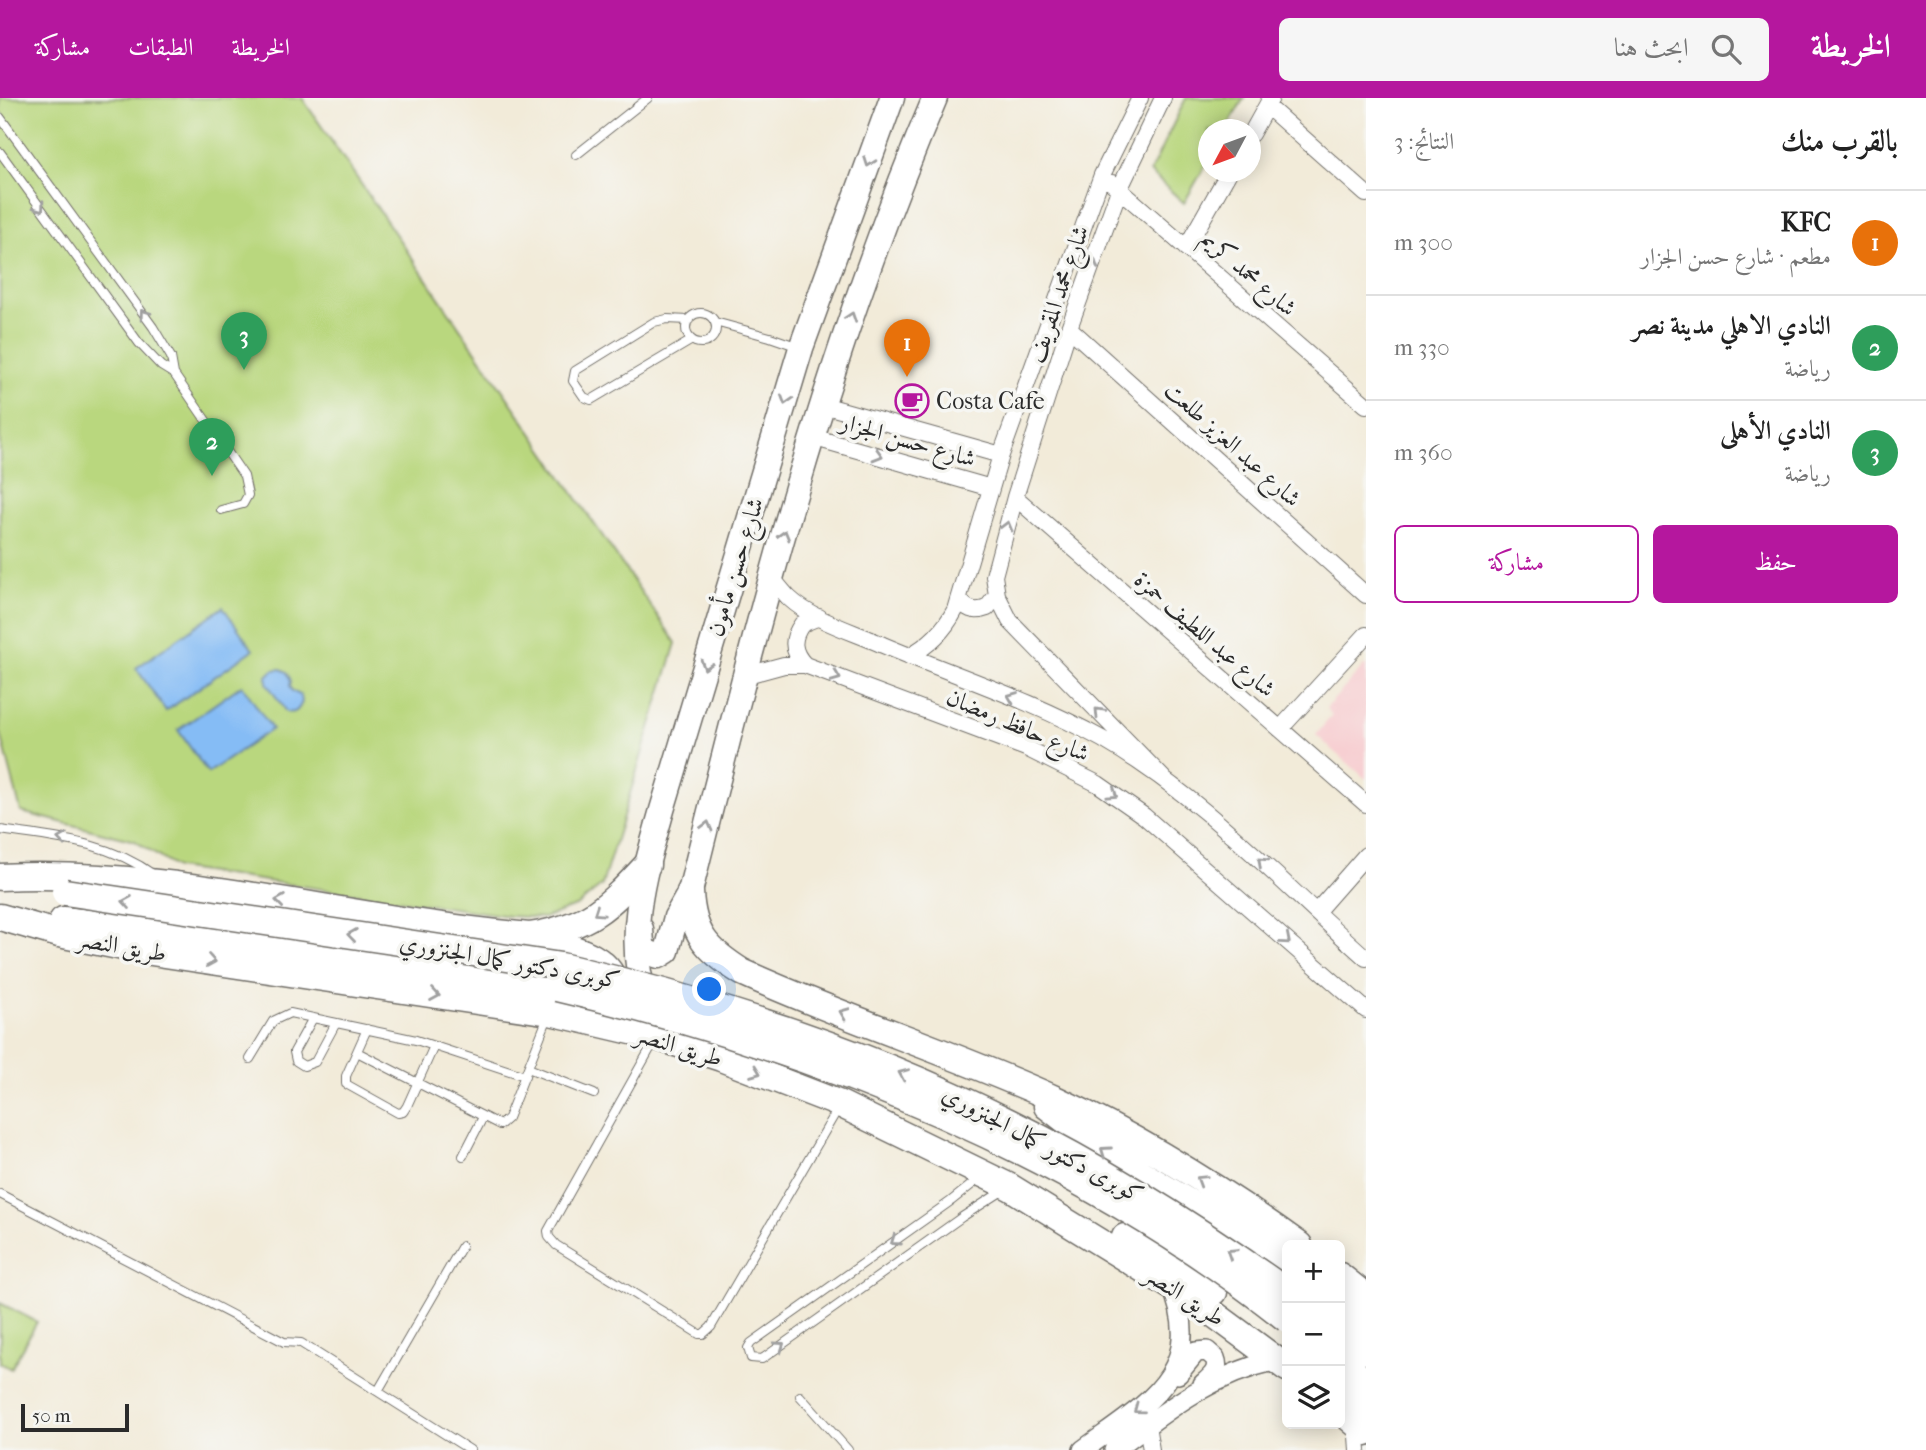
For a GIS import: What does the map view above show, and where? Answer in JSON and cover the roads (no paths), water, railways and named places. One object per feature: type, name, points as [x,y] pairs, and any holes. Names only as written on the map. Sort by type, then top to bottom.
[{"type":"highway","points":[[529,936],[557,931],[584,921],[609,905],[647,865]]},
{"type":"highway","points":[[0,877],[43,875],[168,885],[529,936],[583,953],[606,968],[616,986],[616,996],[603,1024]]},
{"type":"highway","name":"كوبرى دكتور كمال الجنزوري","points":[[0,877],[65,892],[561,966],[732,1011],[886,1066],[1012,1123],[1123,1184],[1282,1288]]},
{"type":"highway","points":[[690,892],[691,914],[700,934],[713,951],[732,965],[752,976],[1021,1084],[1089,1115],[1164,1156],[1290,1240]]},
{"type":"highway","name":"كوبرى دكتور كمال الجنزوري","points":[[0,915],[142,929],[557,988],[725,1032],[888,1092],[954,1120],[1049,1167],[1138,1217],[1226,1274],[1282,1344]]},
{"type":"highway","name":"طريق النصر","points":[[0,915],[59,934],[138,950],[550,1012],[663,1039],[721,1058],[840,1104],[986,1174],[1045,1207],[1203,1306],[1282,1346]]},
{"type":"highway","points":[[721,1058],[752,976]]},
{"type":"highway","points":[[1021,1084],[1112,1156],[1282,1263]]},
{"type":"highway","points":[[1045,1207],[1096,1224],[1135,1242],[1205,1286],[1282,1345]]},
{"type":"highway","points":[[1345,1280],[1366,1297]]},
{"type":"highway","points":[[1345,1308],[1366,1325]]},
{"type":"highway","points":[[1345,1335],[1366,1351]]},
{"type":"highway","points":[[1345,1365],[1366,1382]]},
{"type":"highway","points":[[1345,1396],[1357,1418]]},
{"type":"main road","name":"شارع حسن مأمون","points":[[663,1039],[640,980],[636,946],[647,865],[801,348],[892,98]]},
{"type":"main road","name":"شارع حسن مأمون","points":[[640,913],[643,948],[650,955],[659,956],[667,951],[676,917],[690,892],[812,436],[868,267],[935,98]]},
{"type":"street","name":"شارع محمد المقريف","points":[[909,656],[932,642],[941,632],[949,622],[959,598],[1000,455],[1102,175],[1140,98]]},
{"type":"street","name":"شارع محمد المقريف","points":[[997,596],[994,576],[1015,497],[1069,328],[1119,190],[1163,98]]},
{"type":"street","points":[[1259,119],[1269,102],[1366,194]]},
{"type":"street","name":"شارع محمد كريم","points":[[1102,175],[1366,405]]},
{"type":"street","points":[[1186,248],[1223,182]]},
{"type":"street","name":"شارع عبد العزيز طلعت","points":[[1069,328],[1366,595]]},
{"type":"street","name":"شارع حسن الجزار","points":[[822,405],[1000,455]]},
{"type":"street","name":"شارع حسن الجزار","points":[[812,436],[991,488]]},
{"type":"street","name":"شارع عبد اللطيف حمزة","points":[[1015,497],[1366,804]]},
{"type":"street","name":"شارع حافظ رمضان","points":[[772,578],[788,597],[819,617],[1030,704],[1101,739],[1163,778],[1217,821],[1316,912],[1363,948]]},
{"type":"street","points":[[959,598],[965,607],[976,611],[987,608],[997,596],[1010,621],[1163,778]]},
{"type":"street","points":[[805,665],[798,658],[794,640],[802,624],[819,617]]},
{"type":"street","points":[[1280,729],[1366,635]]},
{"type":"street","name":"شارع حافظ رمضان","points":[[747,675],[784,665],[805,665],[1026,748],[1098,784],[1144,816],[1366,1010]]},
{"type":"street","points":[[1316,912],[1366,855]]},
{"type":"street","points":[[1159,1392],[1177,1362],[1182,1345],[1180,1314],[1171,1285]]},
{"type":"street","points":[[1195,1391],[1282,1348]]},
{"type":"street","points":[[1083,1450],[1159,1392],[1196,1352],[1207,1351],[1215,1357],[1216,1371],[1195,1391],[1114,1450]]},
{"type":"street","points":[[1357,1418],[1358,1450]]},
{"type":"street","points":[[1147,1425],[1151,1450]]},
{"type":"lane","points":[[576,155],[648,98]]},
{"type":"lane","points":[[0,117],[153,327],[171,357],[174,374]]},
{"type":"lane","points":[[0,152],[139,343],[161,366],[174,374],[244,476],[248,495],[243,504],[221,510]]},
{"type":"lane","points":[[715,322],[716,333],[708,342],[697,343],[692,340],[686,327],[696,314],[704,313],[715,322],[801,348]]},
{"type":"lane","points":[[689,320],[667,319],[654,322],[575,371],[573,381],[584,397],[591,400],[692,340]]},
{"type":"lane","points":[[0,830],[98,845],[132,860],[168,885]]},
{"type":"lane","points":[[357,1052],[500,1125],[505,1122],[550,1012]]},
{"type":"lane","points":[[250,1059],[273,1021],[290,1013],[434,1046],[594,1094]]},
{"type":"lane","points":[[313,1018],[294,1052],[296,1062],[304,1066],[315,1062],[336,1023]]},
{"type":"lane","points":[[367,1029],[346,1076],[346,1084],[394,1111],[403,1112],[434,1046]]},
{"type":"lane","points":[[663,1039],[548,1231],[549,1237],[556,1245],[698,1334],[703,1334],[711,1327],[840,1104]]},
{"type":"lane","points":[[463,1156],[483,1116]]},
{"type":"lane","points":[[986,1174],[751,1343],[748,1353],[751,1358],[762,1359],[962,1217],[1010,1187]]},
{"type":"lane","points":[[0,1194],[284,1342],[301,1343],[470,1450]]},
{"type":"lane","points":[[378,1391],[463,1246]]},
{"type":"lane","points":[[875,1255],[886,1271]]},
{"type":"lane","points":[[797,1310],[808,1326]]},
{"type":"lane","points":[[800,1395],[848,1450]]},
{"type":"water","points":[[223,607],[253,650],[166,711],[136,668]]},
{"type":"water","points":[[281,669],[287,672],[292,691],[300,695],[302,702],[294,712],[286,712],[267,683],[267,676],[273,670]]},
{"type":"water","points":[[242,685],[272,729],[208,773],[178,730]]},
{"type":"place","name":"النادي الأهلى","points":[[244,370]]},
{"type":"place","name":"KFC","points":[[907,377]]},
{"type":"place","name":"Costa Cafe","points":[[912,401]]},
{"type":"place","name":"النادي الاهلي مدينة نصر","points":[[212,476]]}]
